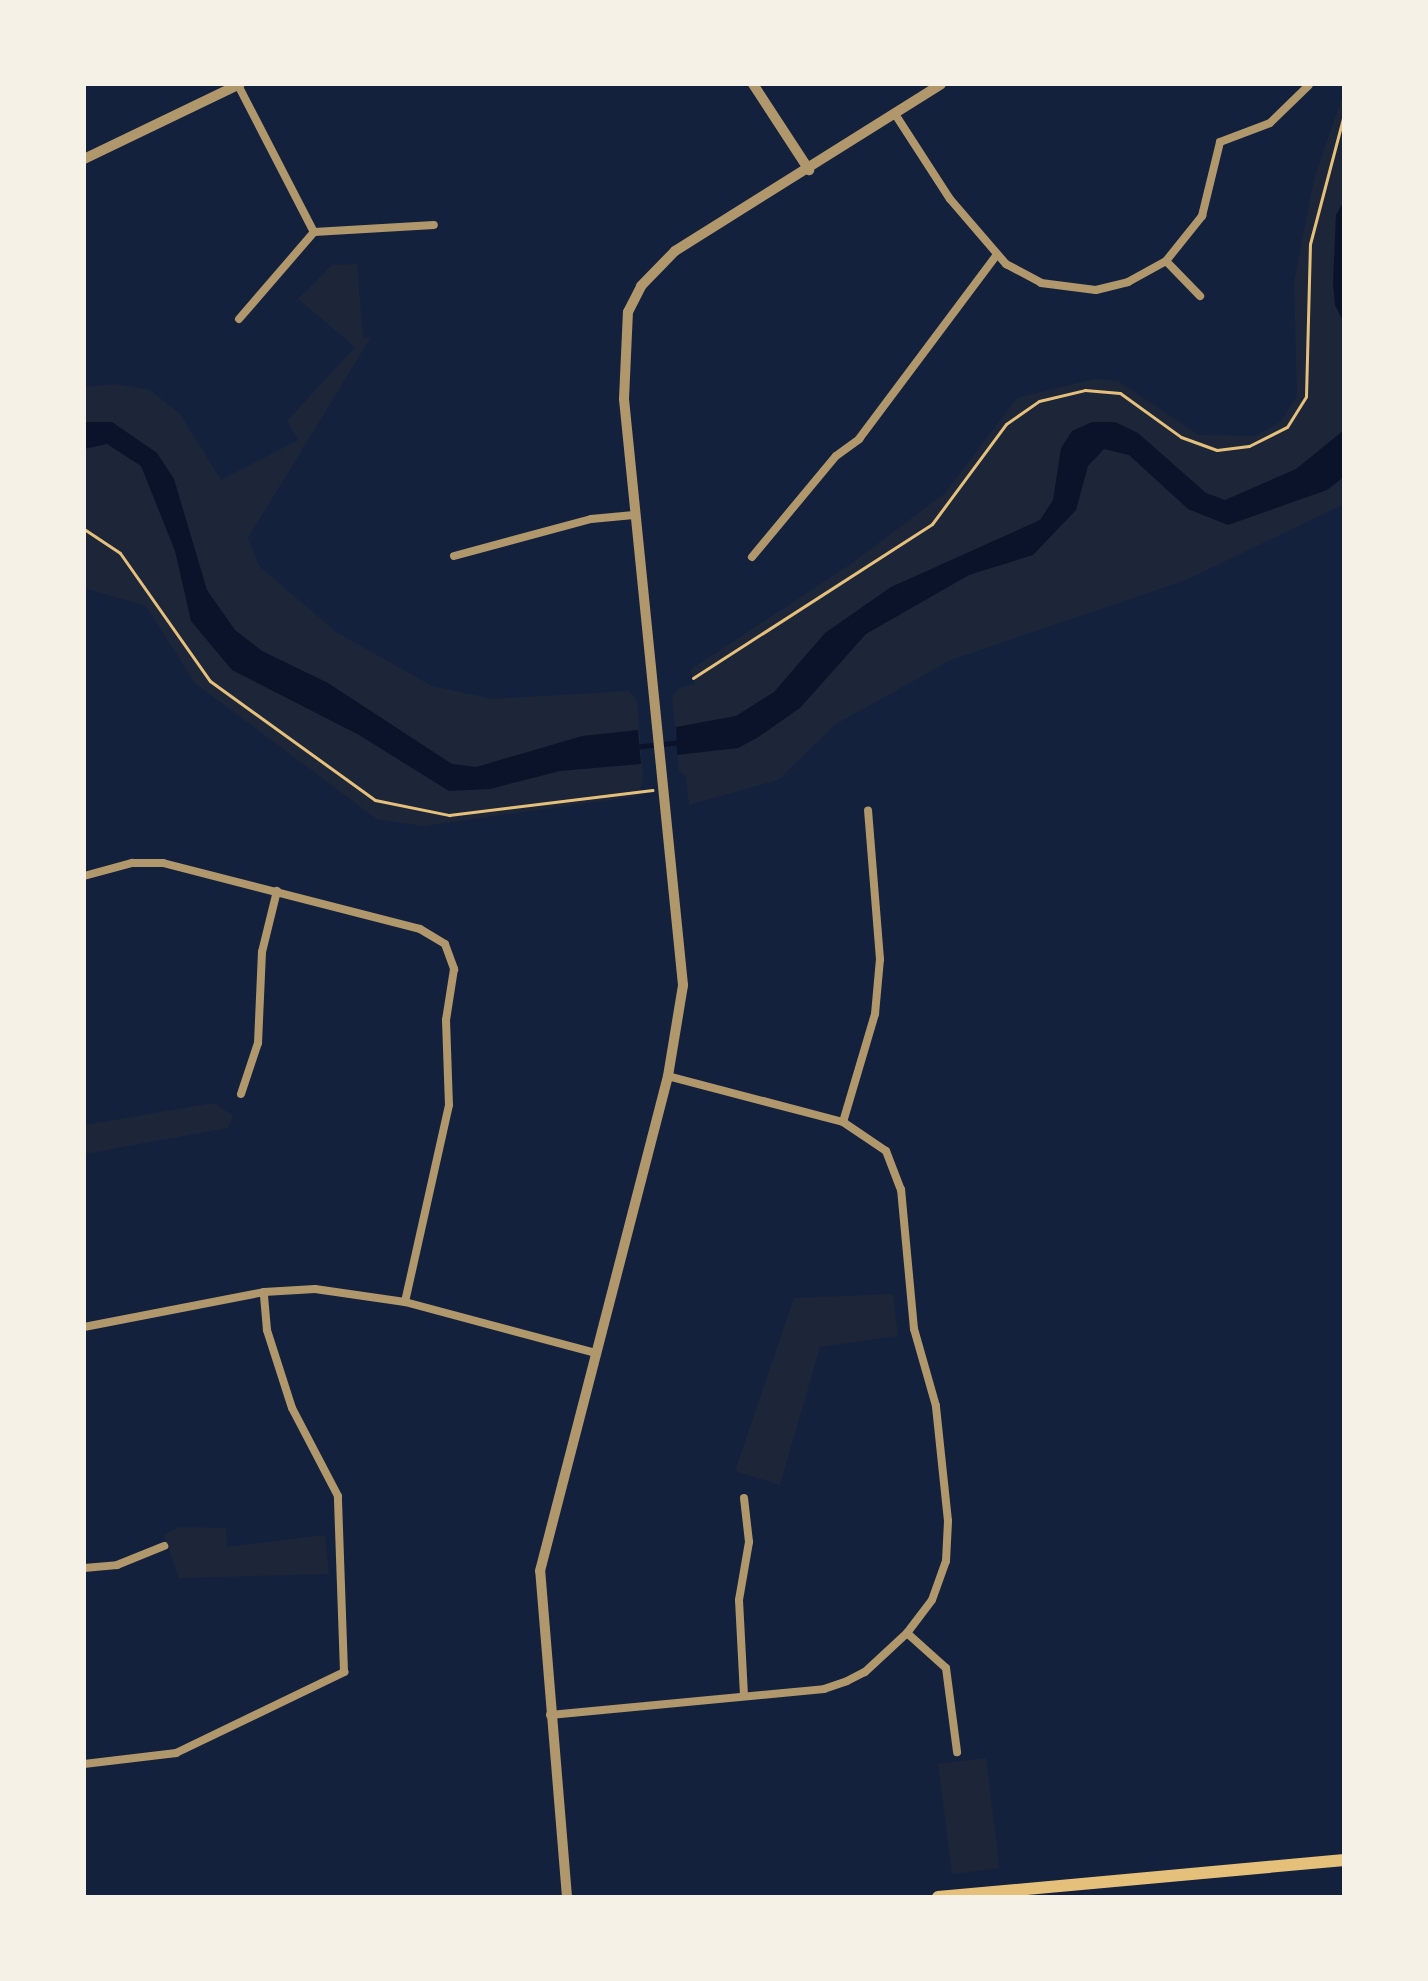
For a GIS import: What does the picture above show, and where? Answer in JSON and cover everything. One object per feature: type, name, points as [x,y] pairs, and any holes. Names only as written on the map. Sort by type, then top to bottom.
[{"type":"main road","points":[[938,1897],[1344,1860]]},
{"type":"street","points":[[84,159],[239,84],[314,232]]},
{"type":"street","points":[[753,84],[809,170]]},
{"type":"street","points":[[567,1897],[540,1571],[668,1076],[683,985],[634,515],[622,367],[628,312],[641,286],[675,251],[809,170],[941,84]]},
{"type":"street","points":[[895,114],[950,199],[996,256],[1041,283],[1096,290],[1128,282],[1166,261],[1202,216],[1220,142],[1270,123],[1309,85]]},
{"type":"street","points":[[239,319],[314,232],[434,225]]},
{"type":"street","points":[[752,557],[836,456],[859,439],[996,256]]},
{"type":"street","points":[[1166,261],[1200,296]]},
{"type":"street","points":[[454,556],[591,519],[634,515]]},
{"type":"street","points":[[843,1122],[875,1014],[880,959],[868,810]]},
{"type":"street","points":[[84,876],[132,863],[163,863],[420,929],[445,944],[454,969],[446,1020],[449,1105],[405,1302]]},
{"type":"street","points":[[241,1094],[258,1043],[262,952],[277,891]]},
{"type":"street","points":[[550,1715],[744,1696],[847,1681],[865,1672],[907,1633],[932,1600],[946,1561],[948,1521],[936,1406],[914,1329],[896,1168],[874,1140],[843,1122],[668,1076]]},
{"type":"street","points":[[84,1327],[264,1292],[315,1289],[405,1302],[595,1353]]},
{"type":"street","points":[[84,1764],[176,1753],[344,1672],[338,1496],[292,1408],[267,1330],[264,1292]]},
{"type":"street","points":[[744,1498],[749,1542],[739,1600],[744,1696]]},
{"type":"street","points":[[84,1568],[117,1565],[164,1546]]},
{"type":"street","points":[[907,1633],[946,1668],[957,1752]]},
{"type":"path","points":[[693,678],[932,524],[1006,424],[1039,401],[1085,390],[1120,393],[1181,437],[1217,450],[1249,446],[1287,427],[1306,396],[1310,244],[1344,114]]},
{"type":"path","points":[[84,529],[120,553],[210,681],[375,800],[449,815],[639,791]]},
{"type":"shaded area","points":[[1344,92],[1344,504],[1186,580],[951,660],[836,724],[778,780],[689,805],[686,777],[679,771],[672,697],[679,688],[695,684],[690,670],[848,566],[945,493],[1017,398],[1094,379],[1118,381],[1199,435],[1255,436],[1280,422],[1297,397],[1294,282],[1314,179]]},
{"type":"shaded area","points":[[1344,201],[1344,323],[1335,305],[1333,283],[1336,215]]},
{"type":"shaded area","points":[[357,264],[363,338],[371,337],[248,538],[259,566],[336,632],[432,686],[493,699],[629,691],[637,701],[643,776],[639,796],[423,826],[377,819],[195,683],[146,606],[84,588],[84,387],[117,384],[150,390],[180,414],[221,480],[298,440],[287,421],[355,347],[298,299],[332,265]]},
{"type":"shaded area","points":[[84,422],[112,422],[157,453],[174,479],[207,590],[235,630],[262,651],[328,683],[452,764],[476,767],[582,736],[638,730],[641,764],[560,771],[490,789],[449,791],[359,735],[232,670],[191,621],[175,551],[141,466],[107,444],[84,449]]},
{"type":"shaded area","points":[[1092,422],[1115,422],[1138,433],[1206,493],[1225,500],[1296,469],[1344,430],[1344,477],[1327,490],[1228,525],[1188,509],[1129,455],[1104,449],[1088,466],[1076,510],[1033,555],[969,575],[866,634],[800,708],[757,738],[738,748],[677,755],[676,727],[736,716],[774,692],[825,633],[891,587],[1040,520],[1053,500],[1061,448],[1072,431]]},
{"type":"shaded area","points":[[214,1103],[233,1116],[228,1128],[84,1154],[84,1125]]},
{"type":"shaded area","points":[[893,1294],[898,1336],[820,1347],[780,1485],[735,1471],[794,1298]]},
{"type":"shaded area","points":[[180,1527],[226,1528],[227,1547],[325,1535],[329,1574],[179,1578],[164,1535]]},
{"type":"shaded area","points":[[986,1758],[1000,1868],[952,1874],[938,1764]]},
{"type":"waterway","points":[[633,747],[682,742]]}]
